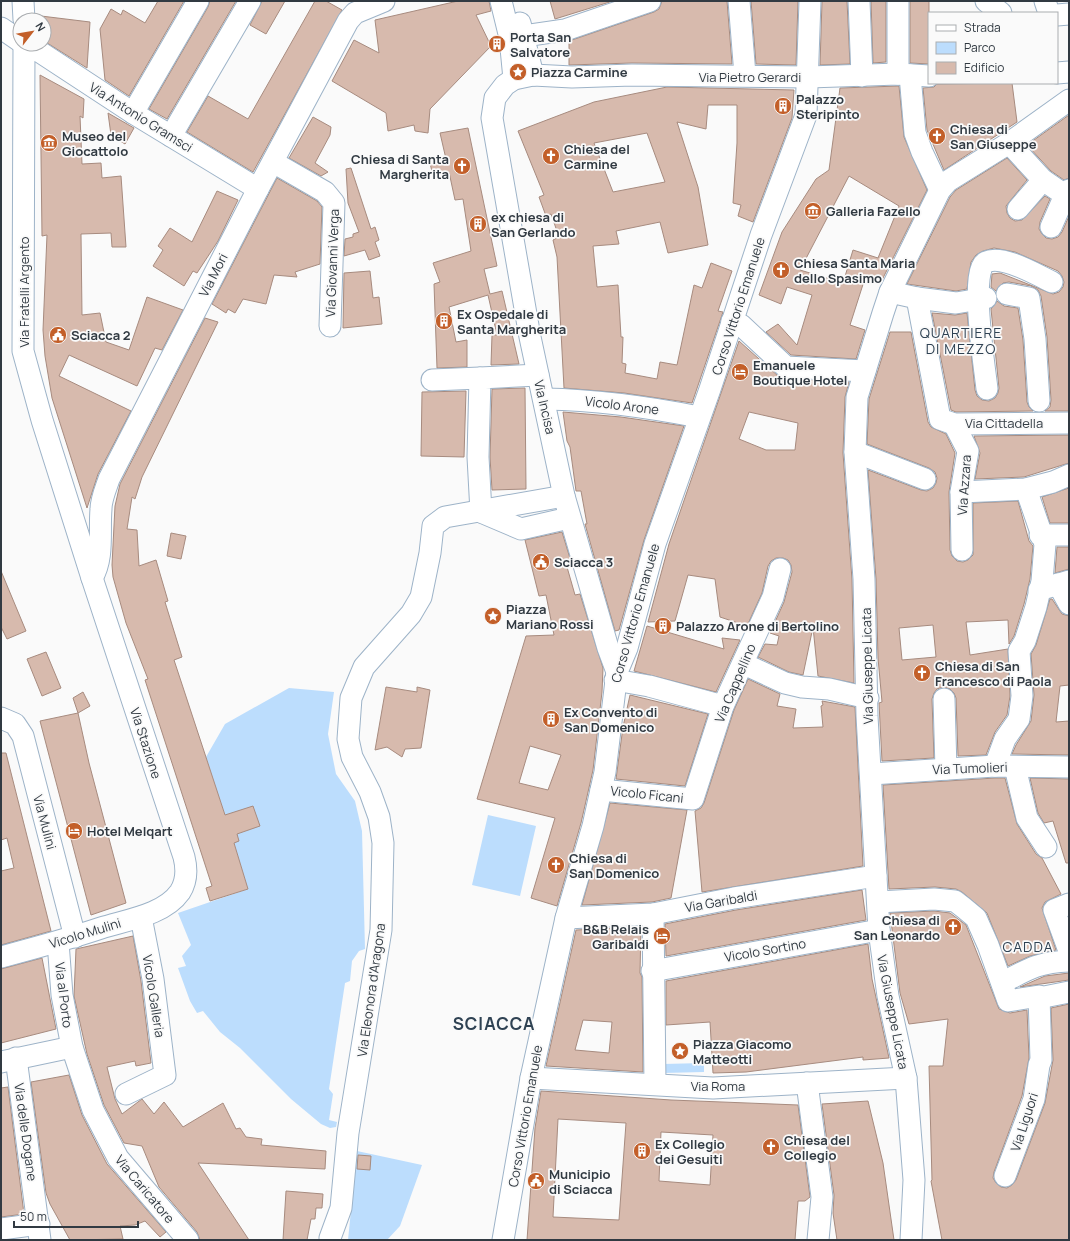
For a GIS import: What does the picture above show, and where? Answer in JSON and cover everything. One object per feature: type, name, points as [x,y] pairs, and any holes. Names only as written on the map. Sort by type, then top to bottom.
[{"type":"street","points":[[23,1],[24,12]]},
{"type":"street","points":[[133,113],[198,1]]},
{"type":"street","points":[[171,136],[250,1]]},
{"type":"street","name":"Via Mori","points":[[100,572],[101,507],[109,479],[258,189],[348,21],[355,13],[384,1]]},
{"type":"street","points":[[501,1],[517,36]]},
{"type":"street","points":[[514,1],[523,77]]},
{"type":"street","points":[[517,36],[565,30],[650,1]]},
{"type":"street","points":[[739,1],[745,75]]},
{"type":"street","name":"Corso Vittorio Emanuele","points":[[503,1240],[531,1078],[566,918],[593,826],[605,772],[616,676],[627,648],[655,544],[710,389],[761,235],[806,115],[809,77],[810,1]]},
{"type":"street","points":[[859,1],[862,76]]},
{"type":"street","points":[[898,1],[912,75],[915,133],[922,152],[940,190]]},
{"type":"street","points":[[986,1],[999,12]]},
{"type":"street","points":[[1045,1],[1049,12]]},
{"type":"street","points":[[1058,15],[1069,14]]},
{"type":"street","points":[[1,28],[12,36]]},
{"type":"street","name":"Via Fratelli Argento","points":[[24,52],[23,351],[42,420],[100,572]]},
{"type":"street","name":"Via Antonio Gramsci","points":[[40,52],[133,113],[258,189]]},
{"type":"street","points":[[1058,73],[1069,72]]},
{"type":"street","name":"Via Pietro Gerardi","points":[[523,77],[632,75],[745,75],[809,77],[912,75]]},
{"type":"street","name":"Via Incisa","points":[[523,77],[504,85],[495,98],[492,118],[530,337],[545,399],[564,496],[569,518],[616,676]]},
{"type":"street","name":"Via Giuseppe Licata","points":[[912,1240],[914,1180],[906,1078],[888,996],[878,930],[878,902],[867,716],[868,698],[864,579],[855,452],[857,398],[890,292],[940,190],[948,181],[1016,138],[1069,100]]},
{"type":"street","points":[[1016,138],[1043,180],[1067,192],[1051,227]]},
{"type":"street","name":"Via Giovanni Verga","points":[[273,162],[325,192],[334,203],[330,326]]},
{"type":"street","points":[[1018,209],[1043,180]]},
{"type":"street","points":[[987,389],[982,299],[978,280],[983,264],[987,261],[1009,262],[1052,282]]},
{"type":"street","points":[[890,292],[917,298],[956,303],[982,299]]},
{"type":"street","points":[[1007,294],[1029,298],[1035,338],[1039,401]]},
{"type":"street","name":"Via Azzara","points":[[917,298],[923,332],[947,421],[968,451],[961,492],[962,550]]},
{"type":"street","points":[[732,321],[740,325],[786,367],[865,371]]},
{"type":"street","points":[[432,380],[538,375]]},
{"type":"street","points":[[480,378],[478,457],[482,512]]},
{"type":"street","name":"Vicolo Arone","points":[[545,399],[584,400],[655,408],[699,417]]},
{"type":"street","name":"Via Cittadella","points":[[947,421],[1069,423]]},
{"type":"street","points":[[855,452],[925,479]]},
{"type":"street","points":[[961,492],[1026,490],[1069,475]]},
{"type":"street","points":[[1026,490],[1040,535],[1045,544],[1042,581],[1038,590],[1036,607],[1025,641],[1020,651],[1022,696],[1019,719],[1005,739],[1005,766],[1027,818],[1046,847]]},
{"type":"street","points":[[482,512],[564,496]]},
{"type":"street","points":[[482,512],[521,529],[569,518]]},
{"type":"street","name":"Via Eleonora d'Aragona","points":[[330,1239],[341,1208],[348,1133],[381,930],[383,843],[379,818],[370,792],[352,757],[348,739],[351,698],[364,667],[411,614],[422,597],[433,526],[445,516],[482,512]]},
{"type":"street","points":[[1040,535],[1069,535]]},
{"type":"street","name":"Via Cappellino","points":[[693,799],[723,706],[744,664],[773,596],[780,569]]},
{"type":"street","name":"Via Stazione","points":[[100,572],[185,861],[186,875],[184,884],[180,892],[168,904]]},
{"type":"street","points":[[1038,590],[1064,583],[1069,604]]},
{"type":"street","points":[[744,664],[786,683],[802,687],[829,689],[868,698]]},
{"type":"street","points":[[616,676],[723,706]]},
{"type":"street","points":[[944,699],[946,769]]},
{"type":"street","name":"Via Mulini","points":[[1,718],[15,724],[23,736],[67,940]]},
{"type":"street","name":"Via Tumolieri","points":[[871,774],[1005,766],[1069,767]]},
{"type":"street","name":"Vicolo Ficani","points":[[601,790],[693,799]]},
{"type":"street","name":"Via Garibaldi","points":[[566,918],[653,914],[734,898],[876,876]]},
{"type":"street","points":[[878,902],[934,899],[955,902],[976,918],[1005,992]]},
{"type":"street","name":"Vicolo Mulini","points":[[1,957],[67,940],[101,928],[141,917],[168,904]]},
{"type":"street","points":[[1062,907],[1069,951]]},
{"type":"street","points":[[653,914],[652,971],[655,1084]]},
{"type":"street","name":"Vicolo Galleria","points":[[126,1094],[165,1075],[153,979],[141,917]]},
{"type":"street","name":"Vicolo Sortino","points":[[652,971],[878,930]]},
{"type":"street","name":"Via al Porto","points":[[67,940],[62,996],[72,1047]]},
{"type":"street","points":[[1005,992],[1033,966],[1049,962],[1069,961]]},
{"type":"street","points":[[1005,992],[1039,997],[1069,992]]},
{"type":"street","name":"Via Liguori","points":[[1005,1176],[1034,1100],[1041,1060],[1039,997]]},
{"type":"street","points":[[8,1060],[72,1047]]},
{"type":"street","name":"Via Caricatore","points":[[72,1047],[94,1110],[118,1158],[188,1240]]},
{"type":"street","name":"Via delle Dogane","points":[[8,1060],[39,1224]]},
{"type":"street","name":"Via Roma","points":[[531,1078],[714,1088],[906,1078]]},
{"type":"street","points":[[807,1083],[822,1197],[818,1240]]},
{"type":"street","points":[[331,1179],[333,1148],[336,1139],[348,1133]]},
{"type":"street","points":[[1,1229],[39,1224]]},
{"type":"green space","points":[[289,688],[334,692],[328,734],[336,774],[355,801],[362,831],[365,949],[359,951],[352,961],[350,981],[345,983],[329,1089],[333,1094],[329,1120],[337,1122],[336,1127],[330,1128],[321,1124],[291,1099],[240,1048],[220,1032],[203,1011],[197,1013],[190,1001],[178,968],[186,966],[182,956],[191,945],[178,913],[248,889],[234,843],[237,834],[259,826],[225,815],[206,757],[225,724]]},
{"type":"green space","points":[[488,815],[536,826],[520,896],[472,885]]},
{"type":"green space","points":[[704,1063],[704,1072],[663,1073],[663,1064]]},
{"type":"green space","points":[[357,1151],[422,1165],[400,1226],[387,1240],[348,1240]]},
{"type":"building","points":[[158,1],[184,1],[129,96],[105,80],[100,29],[111,9],[121,15],[123,10],[145,23]]},
{"type":"building","points":[[210,1],[236,1],[167,119],[149,109],[208,7]]},
{"type":"building","points":[[262,1],[285,1],[266,34],[250,25]]},
{"type":"building","points":[[315,1],[326,1],[342,10],[253,172],[187,132],[208,96],[248,119]]},
{"type":"building","points":[[458,1],[489,1],[491,11],[476,15],[491,46],[430,109],[428,133],[415,131],[414,125],[388,131],[386,113],[332,81],[354,40],[379,53],[375,20]]},
{"type":"building","points":[[550,1],[613,1],[555,19]]},
{"type":"building","points":[[662,1],[727,1],[732,64],[632,63],[569,65],[569,41],[654,12],[659,9]]},
{"type":"building","points":[[751,1],[798,1],[796,65],[756,64]]},
{"type":"building","points":[[822,1],[847,1],[850,64],[820,65]]},
{"type":"building","points":[[871,1],[886,1],[886,62],[873,63]]},
{"type":"building","points":[[910,1],[929,1],[928,64],[910,63]]},
{"type":"building","points":[[52,17],[90,22],[87,68],[52,46]]},
{"type":"building","points":[[40,75],[84,99],[83,118],[80,116],[82,164],[101,163],[102,178],[121,176],[126,247],[112,247],[111,233],[81,234],[82,315],[100,313],[106,342],[129,350],[147,297],[183,310],[162,350],[155,348],[137,386],[69,355],[59,376],[131,411],[98,474],[87,508],[52,398],[45,356],[43,330],[47,235],[42,236]]},
{"type":"building","points":[[937,84],[1012,84],[1017,122],[944,170],[927,130],[923,88],[934,87]]},
{"type":"building","points":[[899,86],[904,137],[927,190],[882,280],[866,275],[850,325],[865,330],[856,359],[791,355],[766,332],[778,324],[797,345],[812,295],[787,287],[781,304],[759,295],[782,232],[816,179],[829,170],[840,88]],"holes":[[[849,176],[899,206],[878,258],[853,250],[843,283],[800,270]]]},
{"type":"building","points":[[667,87],[794,90],[792,118],[753,222],[738,216],[741,205],[733,203],[737,143],[737,105],[708,105],[706,129],[677,122],[698,187],[708,245],[668,253],[660,222],[616,231],[619,244],[593,246],[597,287],[618,285],[621,337],[623,337],[622,363],[626,364],[625,373],[657,379],[660,362],[677,365],[694,285],[702,288],[711,263],[732,271],[718,311],[723,312],[692,403],[624,393],[564,388],[557,257],[553,240],[559,237],[551,214],[546,216],[539,197],[544,195],[518,131],[594,102]],"holes":[[[647,133],[665,182],[613,192],[594,143]]]},
{"type":"building","points":[[108,113],[134,128],[125,144],[111,135]]},
{"type":"building","points":[[1069,115],[1069,178],[1064,180],[1051,171],[1027,145]]},
{"type":"building","points":[[313,117],[331,127],[330,135],[315,163],[328,172],[321,176],[289,158]]},
{"type":"building","points":[[468,128],[497,266],[484,269],[490,294],[502,291],[519,364],[491,365],[492,335],[497,335],[488,295],[449,307],[456,342],[467,340],[467,367],[437,368],[434,284],[440,282],[433,263],[471,251],[463,199],[455,200],[449,172],[433,176],[430,163],[446,159],[440,133]]},
{"type":"building","points":[[1007,158],[1027,180],[1006,206],[1007,213],[1010,218],[1015,221],[1022,220],[1045,196],[1050,199],[1040,222],[1039,229],[1046,238],[1052,239],[1058,237],[1062,232],[1069,216],[1069,411],[1045,411],[1050,407],[1051,400],[1047,337],[1041,296],[1038,290],[1031,286],[1009,282],[1003,283],[996,291],[991,287],[992,274],[1000,273],[1053,294],[1059,292],[1063,287],[1064,282],[1058,271],[1015,252],[994,248],[976,255],[971,262],[967,289],[956,291],[907,284],[950,197],[956,190]]},
{"type":"building","points":[[351,168],[371,229],[375,227],[379,240],[375,242],[380,256],[369,260],[365,250],[344,256],[345,239],[353,237],[353,234],[359,232],[348,203],[346,169]]},
{"type":"building","points":[[277,178],[317,201],[322,207],[320,264],[295,272],[297,277],[274,275],[266,304],[243,299],[235,313],[228,309],[226,313],[212,304]]},
{"type":"building","points":[[217,191],[238,200],[218,241],[197,273],[193,271],[184,286],[153,266],[163,250],[158,246],[170,228],[192,242]]},
{"type":"building","points":[[370,271],[373,298],[379,297],[382,324],[343,328],[344,273]]},
{"type":"building","points":[[997,301],[1004,306],[1018,308],[1023,340],[1027,402],[1033,411],[956,412],[951,410],[932,313],[955,315],[967,313],[975,390],[977,396],[982,400],[989,401],[995,398],[999,388],[991,309]]},
{"type":"building","points":[[205,318],[218,322],[142,477],[135,499],[132,497],[127,529],[137,530],[139,566],[156,560],[168,601],[165,602],[182,657],[174,660],[225,815],[253,806],[260,826],[237,834],[239,841],[234,843],[248,889],[210,901],[206,888],[212,886],[145,680],[148,679],[126,623],[113,577],[112,565],[115,506],[120,484]]},
{"type":"building","points":[[890,332],[911,332],[928,422],[931,427],[946,434],[955,453],[949,492],[950,550],[952,556],[957,561],[963,562],[968,560],[973,555],[973,503],[1018,501],[1029,541],[1033,546],[1030,579],[1024,604],[1014,636],[1009,644],[1008,620],[966,622],[970,655],[1008,649],[1010,696],[1007,715],[995,732],[986,755],[958,756],[956,698],[950,689],[943,687],[937,689],[932,699],[934,758],[882,761],[879,703],[882,702],[878,658],[876,579],[868,470],[927,491],[933,488],[937,478],[935,472],[929,468],[867,444],[869,399]],"holes":[[[933,625],[936,657],[902,660],[899,628]]]},
{"type":"building","points":[[739,341],[778,376],[785,379],[849,382],[845,397],[843,453],[852,580],[854,683],[818,676],[813,627],[803,675],[789,672],[758,657],[765,644],[777,645],[779,636],[770,633],[784,602],[792,572],[791,565],[788,560],[783,558],[776,558],[771,561],[768,566],[762,593],[747,626],[720,617],[715,579],[688,575],[675,621],[648,622],[669,544]],"holes":[[[749,412],[798,423],[795,450],[766,450],[739,439]]]},
{"type":"building","points":[[525,388],[526,489],[492,490],[490,457],[492,389]]},
{"type":"building","points":[[466,391],[464,457],[421,456],[422,392]]},
{"type":"building","points":[[563,412],[621,417],[684,426],[644,540],[619,630],[615,631],[585,524],[587,524],[581,491],[576,491],[570,447],[567,441]]},
{"type":"building","points":[[1069,435],[1069,463],[1024,477],[975,479],[980,453],[974,436]]},
{"type":"building","points":[[1069,488],[1069,523],[1050,523],[1042,497]]},
{"type":"building","points":[[562,532],[572,565],[567,567],[575,595],[580,594],[603,668],[602,692],[593,770],[581,823],[557,906],[531,898],[555,818],[477,799],[526,636],[554,635],[546,595],[539,596],[525,540]],"holes":[[[530,746],[561,755],[548,790],[519,783]]]},
{"type":"building","points":[[171,533],[186,536],[181,559],[167,556]]},
{"type":"building","points":[[1057,547],[1069,547],[1069,569],[1055,573]]},
{"type":"building","points":[[1,571],[26,631],[7,639],[1,627]]},
{"type":"building","points":[[1050,599],[1052,599],[1062,614],[1069,616],[1069,685],[1060,686],[1056,722],[1069,721],[1069,755],[1012,754],[1031,721],[1034,695],[1031,654],[1036,645]]},
{"type":"building","points":[[647,626],[724,649],[722,638],[740,640],[716,692],[634,671]]},
{"type":"building","points":[[46,652],[61,688],[42,696],[27,659]]},
{"type":"building","points":[[748,679],[780,694],[777,706],[796,709],[793,728],[823,727],[822,701],[855,707],[863,866],[702,892],[695,811],[701,808],[704,803],[734,710]]},
{"type":"building","points":[[386,687],[417,692],[417,687],[430,690],[421,748],[405,749],[402,757],[387,747],[375,750]]},
{"type":"building","points":[[83,692],[90,706],[78,713],[73,698]]},
{"type":"building","points":[[630,695],[708,714],[685,786],[616,779],[623,727]]},
{"type":"building","points":[[78,713],[89,763],[126,903],[91,915],[40,721]]},
{"type":"building","points":[[1,753],[6,753],[51,931],[1,945],[1,871],[14,868],[7,838],[1,840]]},
{"type":"building","points":[[1005,778],[1017,824],[1036,854],[1042,858],[1061,894],[1045,902],[1042,908],[1056,950],[1030,956],[1008,966],[987,913],[962,892],[956,889],[935,887],[889,889],[883,785]]},
{"type":"building","points":[[1030,778],[1069,779],[1069,863],[1066,863],[1053,821],[1044,823],[1038,813]]},
{"type":"building","points":[[610,803],[687,810],[671,898],[652,902],[582,905]]},
{"type":"building","points":[[862,890],[866,920],[666,956],[665,924],[736,910]]},
{"type":"building","points":[[934,911],[950,913],[966,925],[999,1009],[1010,1013],[1027,1010],[1029,1058],[1022,1096],[993,1178],[1001,1187],[1007,1188],[1016,1180],[1045,1103],[1053,1060],[1051,1008],[1069,1004],[1069,1240],[942,1240],[931,1181],[929,1066],[943,1066],[948,1019],[909,1024],[900,993],[890,913]]},
{"type":"building","points":[[641,927],[640,973],[642,977],[643,1072],[546,1066],[576,930]],"holes":[[[583,1020],[612,1022],[609,1053],[575,1050]]]},
{"type":"building","points":[[133,936],[141,981],[151,1063],[136,1066],[135,1061],[107,1067],[115,1099],[122,1114],[142,1099],[154,1114],[164,1102],[183,1127],[223,1103],[236,1129],[240,1128],[246,1137],[262,1139],[261,1145],[326,1151],[325,1169],[198,1163],[249,1240],[200,1240],[197,1232],[159,1187],[142,1146],[124,1143],[104,1105],[87,1054],[74,996],[76,949]]},
{"type":"building","points":[[868,944],[872,979],[889,1058],[863,1060],[863,1057],[746,1072],[713,1073],[710,1022],[666,1025],[666,981]]},
{"type":"building","points":[[42,958],[56,1029],[1,1043],[1,969]]},
{"type":"building","points":[[1069,973],[1069,980],[1020,987],[1045,976]]},
{"type":"building","points":[[69,1075],[82,1115],[107,1164],[166,1232],[160,1237],[145,1221],[135,1225],[120,1226],[123,1239],[70,1240],[50,1204],[46,1193],[31,1082]]},
{"type":"building","points":[[8,1087],[24,1214],[1,1217],[1,1088]]},
{"type":"building","name":"Ex Collegio dei Gesuiti","points":[[541,1091],[671,1100],[798,1105],[810,1197],[805,1201],[798,1201],[795,1240],[527,1240],[535,1128]],"holes":[[[558,1119],[626,1123],[619,1220],[553,1217]],[[661,1132],[713,1135],[710,1185],[659,1181]]]},
{"type":"building","points":[[868,1101],[883,1163],[894,1240],[837,1240],[833,1213],[834,1195],[822,1104]]},
{"type":"building","points":[[358,1155],[371,1156],[370,1170],[357,1169]]},
{"type":"building","points":[[286,1191],[323,1194],[322,1208],[316,1208],[315,1219],[311,1219],[307,1240],[283,1240]]},
{"type":"place","name":"Porta San Salvatore","points":[[497,44]]},
{"type":"place","name":"Piazza Carmine","points":[[518,72]]},
{"type":"place","name":"Palazzo Steripinto","points":[[783,106]]},
{"type":"place","name":"Chiesa di San Giuseppe","points":[[937,136]]},
{"type":"place","name":"Museo del Giocattolo","points":[[49,143]]},
{"type":"place","name":"Chiesa del Carmine","points":[[551,156]]},
{"type":"place","name":"Chiesa di Santa Margherita","points":[[462,166]]},
{"type":"place","name":"Galleria Fazello","points":[[813,211]]},
{"type":"place","name":"ex chiesa di San Gerlando","points":[[478,224]]},
{"type":"place","name":"Chiesa Santa Maria dello Spasimo","points":[[781,270]]},
{"type":"place","name":"Ex Ospedale di Santa Margherita","points":[[444,321]]},
{"type":"place","name":"Sciacca 2","points":[[58,335]]},
{"type":"place","name":"Emanuele Boutique Hotel","points":[[740,372]]},
{"type":"place","name":"Sciacca 3","points":[[541,562]]},
{"type":"place","name":"Piazza Mariano Rossi","points":[[493,616]]},
{"type":"place","name":"Palazzo Arone di Bertolino","points":[[663,626]]},
{"type":"place","name":"Chiesa di San Francesco di Paola","points":[[922,673]]},
{"type":"place","name":"Ex Convento di San Domenico","points":[[551,719]]},
{"type":"place","name":"Hotel Melqart","points":[[74,831]]},
{"type":"place","name":"Chiesa di San Domenico","points":[[556,865]]},
{"type":"place","name":"Chiesa di San Leonardo","points":[[953,927]]},
{"type":"place","name":"B&B Relais Garibaldi","points":[[662,936]]},
{"type":"place","name":"Piazza Giacomo Matteotti","points":[[680,1051]]},
{"type":"place","name":"Chiesa del Collegio","points":[[771,1147]]},
{"type":"place","name":"Ex Collegio dei Gesuiti","points":[[642,1151]]},
{"type":"place","name":"Municipio di Sciacca","points":[[536,1181]]},
{"type":"district","name":"QUARTIERE DI MEZZO","points":[[961,342]]},
{"type":"district","name":"CADDA","points":[[1028,947]]},
{"type":"district","name":"SCIACCA","points":[[494,1024]]}]
